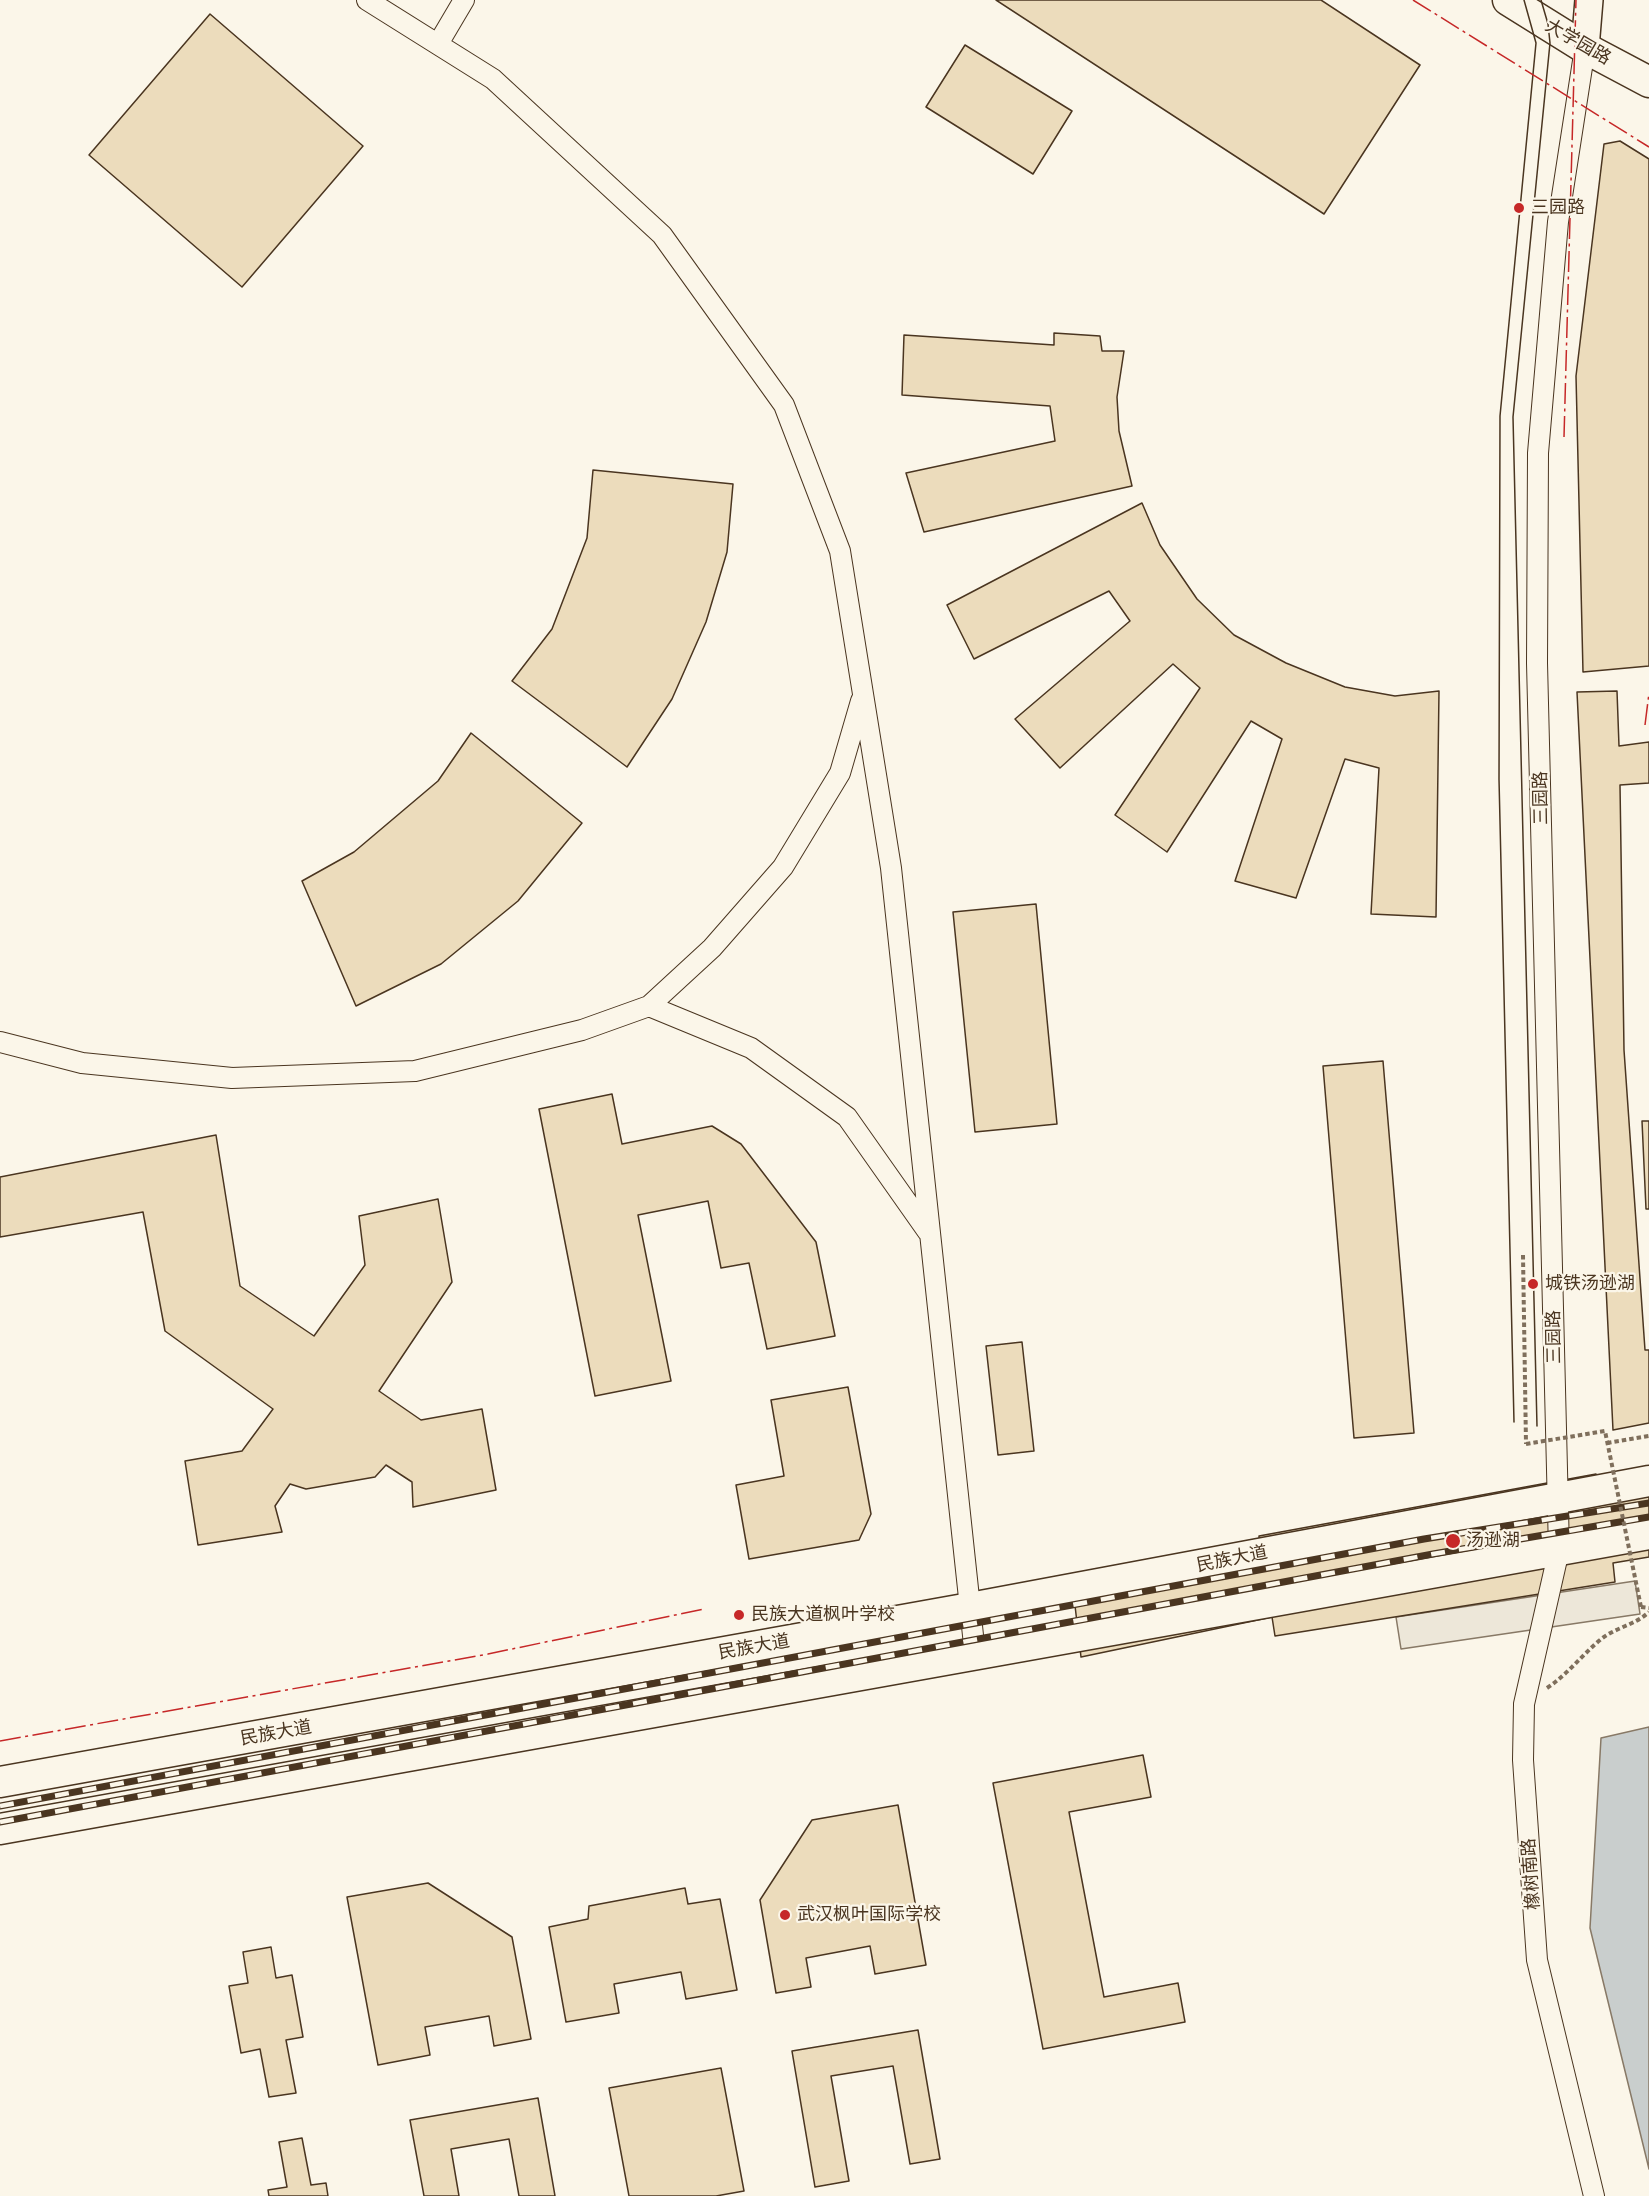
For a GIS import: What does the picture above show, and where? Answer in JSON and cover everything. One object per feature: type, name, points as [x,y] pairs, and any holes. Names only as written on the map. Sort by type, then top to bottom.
[{"type":"main road","name":"大学园路","points":[[1508,0],[1585,48],[1649,82]]},
{"type":"main road","name":"民族大道","points":[[0,1782],[970,1608],[1649,1481]]},
{"type":"main road","points":[[0,1829],[1649,1534]]},
{"type":"street","points":[[367,0],[493,79],[662,235],[784,405],[840,551],[891,868],[975,1654]]},
{"type":"street","points":[[438,44],[464,0]]},
{"type":"street","points":[[1585,48],[1588,0]]},
{"type":"street","name":"三园路","points":[[1559,1550],[1537,663],[1538,453],[1558,222],[1585,48]]},
{"type":"street","points":[[0,1042],[82,1064],[232,1078],[414,1071],[582,1030],[649,1006],[712,948],[783,867],[840,773],[863,694]]},
{"type":"street","points":[[649,1006],[750,1048],[847,1117],[930,1234]]},
{"type":"street","name":"橡树南路","points":[[1559,1550],[1524,1704],[1523,1761],[1537,1960],[1594,2196]]},
{"type":"path","points":[[1523,1255],[1526,1444],[1605,1431],[1641,1607],[1649,1610],[1640,1620],[1601,1639],[1568,1674],[1524,1704]]},
{"type":"path","points":[[1607,1443],[1649,1436]]},
{"type":"shaded area","points":[[1635,1581],[1640,1614],[1401,1649],[1396,1617]]},
{"type":"shaded area","points":[[1649,1727],[1649,2169],[1590,1928],[1601,1738]]},
{"type":"building","points":[[996,0],[1321,0],[1420,65],[1324,214]]},
{"type":"building","points":[[210,14],[363,146],[242,287],[89,155]]},
{"type":"building","points":[[965,45],[1072,111],[1033,174],[926,107]]},
{"type":"building","points":[[1620,141],[1649,159],[1649,666],[1583,672],[1576,376],[1604,144]]},
{"type":"building","points":[[1054,333],[1100,336],[1102,351],[1124,351],[1117,397],[1119,431],[1132,486],[924,532],[906,473],[1055,441],[1050,406],[902,395],[904,335],[1054,345]]},
{"type":"building","points":[[593,470],[733,484],[727,552],[706,622],[672,699],[627,767],[512,681],[552,629],[587,538]]},
{"type":"building","points":[[1142,503],[1160,545],[1197,599],[1234,635],[1286,663],[1345,687],[1395,696],[1439,691],[1436,917],[1371,914],[1379,768],[1345,759],[1296,898],[1235,881],[1282,739],[1251,721],[1167,852],[1115,815],[1200,688],[1173,664],[1060,768],[1015,719],[1130,621],[1109,591],[974,659],[947,605]]},
{"type":"building","points":[[1617,691],[1619,746],[1649,742],[1649,783],[1620,785],[1624,1050],[1645,1350],[1649,1350],[1649,1423],[1613,1430],[1577,692]]},
{"type":"building","points":[[471,733],[582,823],[518,901],[441,964],[356,1006],[302,881],[354,852],[438,781]]},
{"type":"building","points":[[1036,904],[1057,1124],[975,1132],[953,912]]},
{"type":"building","points":[[1383,1061],[1414,1433],[1354,1438],[1323,1066]]},
{"type":"building","points":[[612,1094],[622,1144],[712,1126],[741,1144],[816,1242],[835,1336],[767,1349],[749,1263],[721,1268],[708,1201],[638,1215],[671,1381],[595,1396],[539,1109]]},
{"type":"building","points":[[1642,1121],[1649,1121],[1649,1209],[1646,1209]]},
{"type":"building","points":[[216,1135],[240,1286],[314,1336],[365,1265],[359,1216],[438,1199],[452,1282],[379,1391],[421,1420],[482,1409],[496,1490],[413,1507],[412,1482],[386,1465],[375,1477],[306,1489],[290,1484],[275,1506],[282,1532],[198,1545],[185,1461],[242,1451],[273,1409],[165,1331],[143,1212],[0,1237],[0,1177]]},
{"type":"building","points":[[1022,1342],[1034,1451],[998,1455],[986,1346]]},
{"type":"building","points":[[848,1387],[871,1514],[859,1540],[749,1559],[736,1485],[784,1476],[771,1400]]},
{"type":"building","points":[[1596,1474],[1598,1493],[1649,1486],[1649,1557],[1613,1563],[1615,1582],[1275,1636],[1272,1617],[1081,1657],[1074,1597],[1260,1560],[1259,1536]]},
{"type":"building","points":[[1143,1755],[1151,1797],[1069,1812],[1104,1997],[1178,1983],[1185,2022],[1043,2049],[993,1783]]},
{"type":"building","points":[[898,1805],[926,1965],[875,1974],[870,1946],[806,1958],[811,1987],[776,1993],[760,1900],[812,1820]]},
{"type":"building","points":[[428,1883],[512,1937],[531,2039],[494,2046],[489,2016],[425,2027],[430,2055],[378,2065],[347,1897]]},
{"type":"building","points":[[685,1888],[688,1904],[720,1899],[737,1990],[686,1999],[681,1972],[614,1984],[619,2013],[566,2022],[549,1927],[588,1919],[589,1906]]},
{"type":"building","points":[[271,1947],[276,1978],[292,1975],[303,2037],[286,2040],[296,2093],[269,2097],[260,2049],[241,2053],[229,1986],[248,1983],[243,1952]]},
{"type":"building","points":[[918,2030],[940,2159],[910,2164],[893,2066],[831,2076],[849,2181],[815,2187],[792,2051]]},
{"type":"building","points":[[721,2068],[744,2191],[716,2196],[629,2196],[609,2088]]},
{"type":"building","points":[[538,2098],[555,2196],[519,2196],[509,2139],[451,2149],[459,2196],[424,2196],[410,2120]]},
{"type":"building","points":[[302,2138],[311,2185],[326,2183],[328,2196],[269,2196],[268,2190],[287,2187],[279,2142]]},
{"type":"tram line","points":[[1514,1422],[1499,779],[1500,416],[1536,43],[1524,0]]},
{"type":"tram line","points":[[1537,1426],[1513,417],[1550,43],[1548,24],[1541,0]]},
{"type":"railway","points":[[0,1806],[1424,1539],[1649,1503]]},
{"type":"railway","points":[[0,1822],[1433,1554],[1649,1517]]},
{"type":"power","points":[[1413,0],[1649,147]]},
{"type":"power","points":[[1564,437],[1576,0]]},
{"type":"power","points":[[1645,725],[1649,693]]},
{"type":"power","points":[[0,1741],[488,1654],[704,1609]]},
{"type":"place","name":"三园路","points":[[1519,208]]},
{"type":"place","name":"城铁汤逊湖","points":[[1533,1284]]},
{"type":"place","name":"汤逊湖","points":[[1453,1541]]},
{"type":"place","name":"民族大道枫叶学校","points":[[739,1615]]},
{"type":"place","name":"武汉枫叶国际学校","points":[[785,1915]]}]
